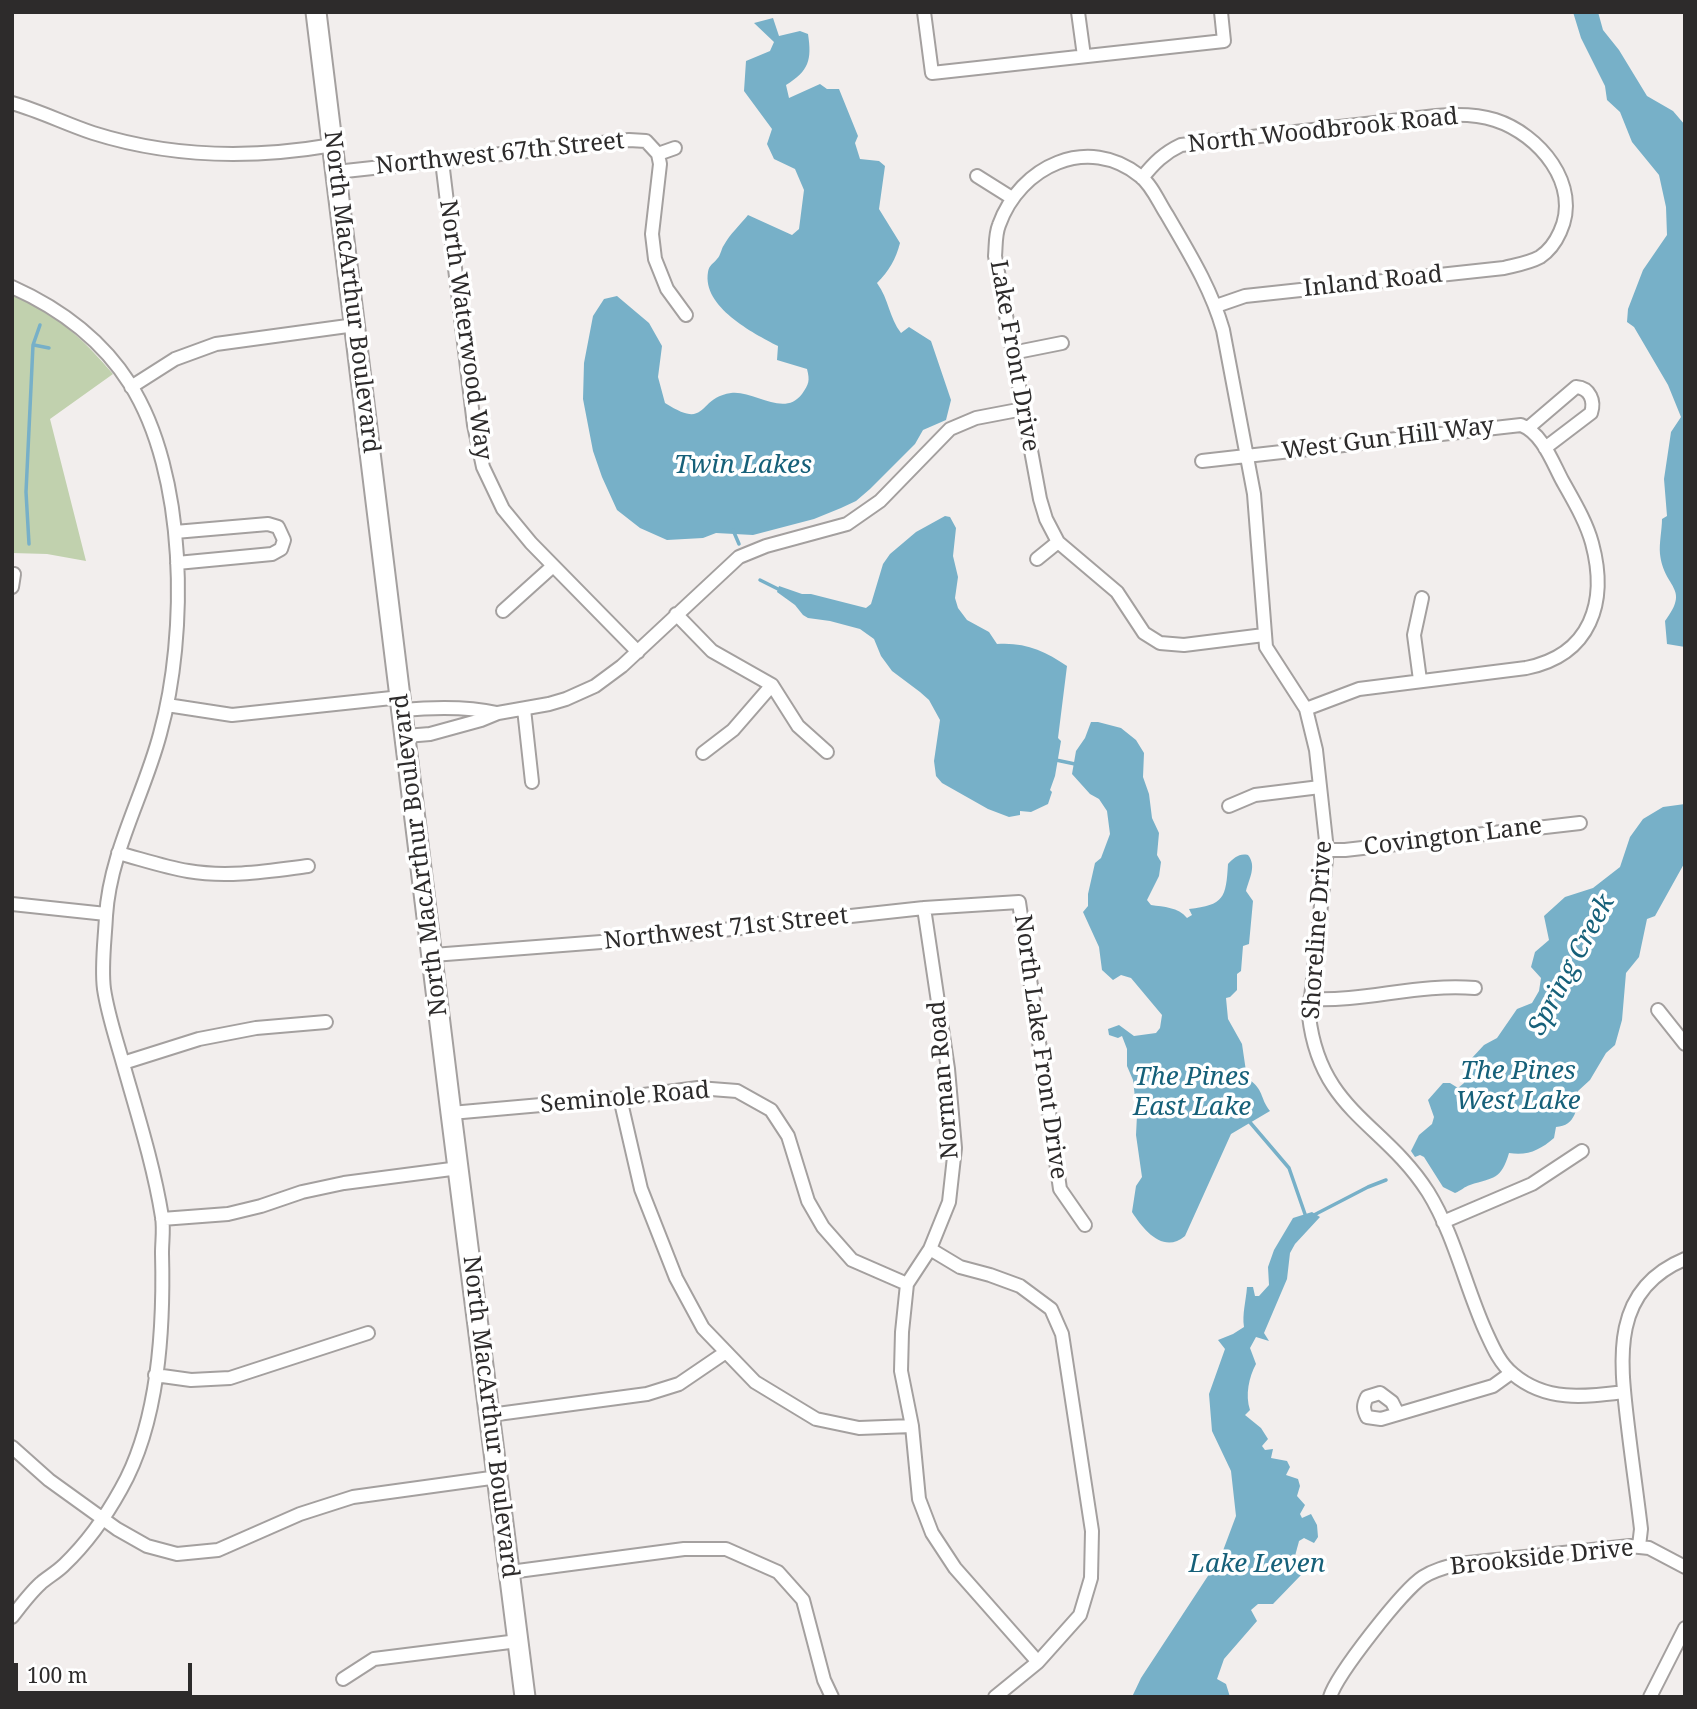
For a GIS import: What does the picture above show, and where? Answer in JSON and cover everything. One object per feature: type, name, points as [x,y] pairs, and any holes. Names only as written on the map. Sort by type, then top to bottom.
[{"type":"main road","name":"North MacArthur Boulevard","points":[[316,12],[525,1697]]},
{"type":"street","points":[[924,12],[932,73],[1224,41],[1221,12]]},
{"type":"street","points":[[1078,12],[1084,56]]},
{"type":"street","points":[[12,103],[92,132],[141,146],[176,152],[236,155],[332,145]]},
{"type":"street","name":"North Woodbrook Road","points":[[1142,178],[1155,162],[1181,145],[1436,116],[1482,117],[1497,121],[1525,135],[1550,161],[1564,188],[1567,202],[1562,228],[1549,249],[1530,261]]},
{"type":"street","name":"Northwest 67th Street","points":[[336,172],[638,139],[652,145],[658,154]]},
{"type":"street","points":[[675,148],[658,154],[660,164],[652,234],[655,259],[667,289],[686,315]]},
{"type":"street","name":"Lake Front Drive","points":[[1142,178],[1109,158],[1081,156],[1050,166],[1034,176],[1012,198],[998,226],[995,256],[1040,499],[1046,519],[1058,542],[1117,592],[1144,634],[1160,643],[1184,645],[1264,635]]},
{"type":"street","name":"North Waterwood Way","points":[[442,160],[478,449],[490,484],[503,509],[553,566],[638,652]]},
{"type":"street","points":[[977,176],[1012,198]]},
{"type":"street","name":"Shoreline Drive","points":[[1142,178],[1198,267],[1216,306],[1229,356],[1248,456],[1258,537],[1264,635],[1270,655],[1300,696],[1313,732],[1327,849],[1310,999],[1311,1033],[1318,1058],[1329,1081],[1358,1117],[1417,1178],[1427,1192],[1443,1222],[1490,1339],[1501,1362],[1511,1373],[1529,1386],[1558,1395],[1575,1397],[1624,1392]]},
{"type":"street","name":"Inland Road","points":[[1216,306],[1245,296],[1504,268],[1530,261]]},
{"type":"street","points":[[12,287],[45,303],[74,323],[105,352],[131,387],[142,406],[158,447],[175,532],[177,563],[177,620],[167,705],[152,760],[118,853],[108,894],[104,986],[112,1028],[162,1219],[163,1308],[155,1375],[138,1451],[104,1520],[74,1555],[42,1583],[12,1617]]},
{"type":"street","points":[[131,387],[175,359],[216,344],[355,324]]},
{"type":"street","points":[[1012,353],[1062,343]]},
{"type":"street","points":[[1306,709],[1359,689],[1541,665],[1567,653],[1577,643],[1593,613],[1597,592],[1597,566],[1585,522],[1545,448],[1528,428],[1576,387],[1589,393],[1593,402],[1591,413],[1545,448]]},
{"type":"street","points":[[406,736],[430,733],[498,713],[558,702],[582,693],[607,678],[638,652],[739,557],[765,546],[837,528],[858,519],[880,501],[937,440],[956,425],[976,418],[1023,409]]},
{"type":"street","name":"West Gun Hill Way","points":[[1202,461],[1510,425],[1528,428]]},
{"type":"street","points":[[175,532],[268,524],[278,527],[284,540],[281,549],[272,554],[177,563]]},
{"type":"street","points":[[1037,559],[1058,542]]},
{"type":"street","points":[[503,611],[553,566]]},
{"type":"street","points":[[12,587],[14,574]]},
{"type":"street","points":[[1420,680],[1414,635],[1422,598]]},
{"type":"street","points":[[676,614],[712,651],[772,685],[798,726],[827,752]]},
{"type":"street","points":[[703,753],[733,730],[772,685]]},
{"type":"street","points":[[167,705],[232,715],[401,703],[498,713]]},
{"type":"street","points":[[524,709],[532,782]]},
{"type":"street","points":[[1229,806],[1255,795],[1320,787]]},
{"type":"street","name":"Covington Lane","points":[[1327,849],[1345,850],[1580,823]]},
{"type":"street","points":[[118,853],[162,866],[199,872],[254,873],[308,866]]},
{"type":"street","name":"Northwest 71st Street","points":[[433,955],[640,939],[924,908],[1019,902]]},
{"type":"street","name":"North Lake Front Drive","points":[[1019,902],[1060,1189],[1085,1225]]},
{"type":"street","points":[[12,904],[106,914]]},
{"type":"street","name":"Norman Road","points":[[924,908],[948,1069],[955,1148],[949,1202],[929,1249],[907,1283],[901,1371],[912,1426],[919,1499],[932,1533],[955,1568],[1038,1662]]},
{"type":"street","points":[[1310,999],[1330,1000],[1449,986],[1475,988]]},
{"type":"street","points":[[1658,1010],[1685,1044]]},
{"type":"street","points":[[123,1063],[199,1039],[256,1028],[326,1022]]},
{"type":"street","name":"Seminole Road","points":[[451,1113],[698,1088],[737,1091],[771,1110],[788,1136],[808,1200],[823,1227],[852,1260],[907,1283]]},
{"type":"street","points":[[620,1098],[641,1189],[676,1278],[703,1328],[755,1382],[816,1419],[859,1428],[912,1426]]},
{"type":"street","points":[[1443,1222],[1532,1184],[1582,1151]]},
{"type":"street","points":[[162,1219],[215,1216],[261,1206],[323,1187],[459,1168]]},
{"type":"street","points":[[929,1249],[960,1267],[1020,1286],[1051,1309],[1062,1334],[1092,1531],[1091,1578],[1080,1615],[1038,1662],[996,1697]]},
{"type":"street","points":[[1639,1546],[1641,1529],[1624,1392],[1624,1331],[1633,1305],[1645,1288],[1661,1272],[1685,1259]]},
{"type":"street","points":[[155,1375],[200,1380],[230,1378],[368,1333]]},
{"type":"street","points":[[490,1415],[647,1394],[679,1384],[726,1352]]},
{"type":"street","points":[[1398,1414],[1493,1386],[1511,1373]]},
{"type":"street","points":[[12,1447],[49,1480],[131,1538],[159,1550],[177,1554],[201,1553],[232,1545],[300,1514],[338,1501],[381,1492],[498,1477]]},
{"type":"street","name":"Brookside Drive","points":[[1330,1697],[1343,1671],[1397,1604],[1413,1585],[1432,1572],[1458,1564],[1639,1546],[1659,1552],[1685,1567]]},
{"type":"street","points":[[510,1572],[684,1549],[726,1549],[778,1572],[803,1600],[824,1680],[832,1697]]},
{"type":"street","points":[[1650,1697],[1685,1628]]},
{"type":"street","points":[[343,1679],[374,1659],[518,1641]]},
{"type":"green space","points":[[12,295],[55,318],[113,374],[50,419],[86,561],[47,554],[12,553]]},
{"type":"water","points":[[1573,12],[1598,12],[1603,30],[1619,50],[1647,96],[1673,111],[1685,125],[1685,647],[1667,644],[1665,621],[1676,601],[1676,594],[1662,566],[1660,550],[1662,519],[1667,516],[1664,479],[1671,432],[1681,417],[1668,385],[1634,327],[1627,322],[1628,309],[1643,270],[1667,235],[1666,207],[1659,175],[1632,142],[1620,112],[1607,100],[1605,86],[1581,38]]},
{"type":"water","name":"Twin Lakes","points":[[773,18],[779,36],[800,31],[808,34],[809,58],[800,75],[786,85],[789,98],[820,84],[827,89],[839,89],[858,136],[855,143],[860,159],[879,161],[885,166],[879,209],[900,243],[892,265],[877,283],[901,333],[909,327],[931,341],[951,400],[946,420],[923,430],[915,444],[856,501],[814,519],[753,535],[716,533],[703,538],[667,540],[640,528],[617,510],[593,451],[583,399],[584,363],[593,316],[604,299],[617,296],[649,323],[662,346],[658,377],[665,403],[679,411],[696,413],[720,396],[731,393],[787,404],[795,401],[806,388],[809,380],[807,369],[777,360],[778,346],[731,317],[713,296],[708,285],[709,268],[729,237],[748,215],[792,235],[799,229],[804,190],[795,169],[774,159],[767,144],[772,129],[744,91],[746,61],[770,51],[774,42],[754,23]]},
{"type":"water","points":[[945,516],[950,517],[956,528],[953,556],[958,577],[955,598],[958,608],[967,620],[989,632],[997,644],[1017,644],[1034,649],[1067,666],[1058,738],[1061,741],[1050,790],[1052,792],[1048,804],[1031,812],[1020,811],[1020,815],[1009,817],[988,809],[942,783],[936,776],[934,761],[940,720],[929,700],[892,671],[881,656],[874,639],[860,629],[808,618],[777,592],[779,586],[802,594],[866,608],[871,604],[883,564],[890,554],[916,532]]},
{"type":"water","name":"The Pines East Lake","points":[[1091,722],[1121,728],[1136,740],[1144,753],[1143,777],[1149,794],[1152,818],[1159,833],[1157,855],[1161,862],[1159,876],[1147,900],[1151,905],[1175,910],[1187,918],[1192,915],[1189,909],[1210,905],[1221,898],[1226,885],[1228,864],[1232,860],[1239,855],[1248,855],[1252,864],[1246,891],[1253,901],[1249,944],[1243,946],[1241,971],[1237,974],[1237,990],[1226,998],[1228,1019],[1242,1044],[1247,1078],[1259,1090],[1270,1111],[1231,1134],[1185,1236],[1170,1243],[1155,1238],[1132,1212],[1136,1186],[1142,1177],[1133,1080],[1127,1066],[1127,1049],[1122,1036],[1118,1038],[1109,1035],[1108,1029],[1119,1025],[1134,1036],[1156,1033],[1160,1028],[1162,1015],[1131,978],[1121,975],[1113,980],[1102,970],[1099,947],[1083,912],[1088,906],[1095,863],[1101,858],[1110,834],[1107,811],[1099,799],[1090,794],[1072,774],[1076,751]]},
{"type":"water","name":"The Pines West Lake","points":[[1685,804],[1685,862],[1655,916],[1647,919],[1639,957],[1626,973],[1622,1020],[1615,1045],[1606,1053],[1590,1080],[1578,1091],[1572,1119],[1563,1126],[1556,1127],[1554,1138],[1539,1149],[1522,1154],[1509,1153],[1503,1168],[1495,1176],[1455,1193],[1443,1187],[1424,1157],[1415,1157],[1411,1151],[1419,1135],[1432,1124],[1434,1117],[1428,1100],[1443,1083],[1450,1083],[1458,1088],[1464,1083],[1463,1074],[1471,1059],[1484,1045],[1497,1038],[1517,1009],[1532,1003],[1539,991],[1541,978],[1531,967],[1535,952],[1549,940],[1544,916],[1565,897],[1593,888],[1620,867],[1630,837],[1643,819],[1663,807]]},
{"type":"water","name":"Lake Leven","points":[[1312,1212],[1320,1217],[1290,1253],[1287,1279],[1264,1333],[1269,1341],[1256,1337],[1250,1348],[1256,1364],[1248,1386],[1250,1410],[1245,1415],[1261,1428],[1268,1439],[1262,1446],[1265,1450],[1273,1449],[1271,1458],[1287,1461],[1290,1467],[1286,1475],[1298,1479],[1300,1486],[1297,1496],[1305,1505],[1300,1514],[1302,1518],[1311,1514],[1317,1525],[1318,1537],[1314,1543],[1304,1538],[1299,1541],[1295,1563],[1302,1574],[1273,1604],[1258,1604],[1251,1610],[1257,1621],[1224,1659],[1217,1679],[1226,1684],[1230,1697],[1132,1697],[1141,1678],[1221,1556],[1236,1516],[1231,1471],[1212,1431],[1209,1394],[1225,1349],[1218,1340],[1244,1327],[1247,1287],[1253,1287],[1255,1296],[1259,1296],[1269,1285],[1268,1267],[1274,1250],[1293,1218]]},
{"type":"waterway","points":[[29,544],[26,492],[33,345],[40,325]]},
{"type":"waterway","points":[[34,345],[49,348]]},
{"type":"waterway","points":[[733,530],[739,544]]},
{"type":"waterway","points":[[760,580],[782,591]]},
{"type":"waterway","points":[[1056,760],[1075,764]]},
{"type":"waterway","points":[[1248,1120],[1289,1168],[1306,1217]]},
{"type":"waterway","name":"Spring Creek","points":[[1312,1216],[1386,1180]]}]
